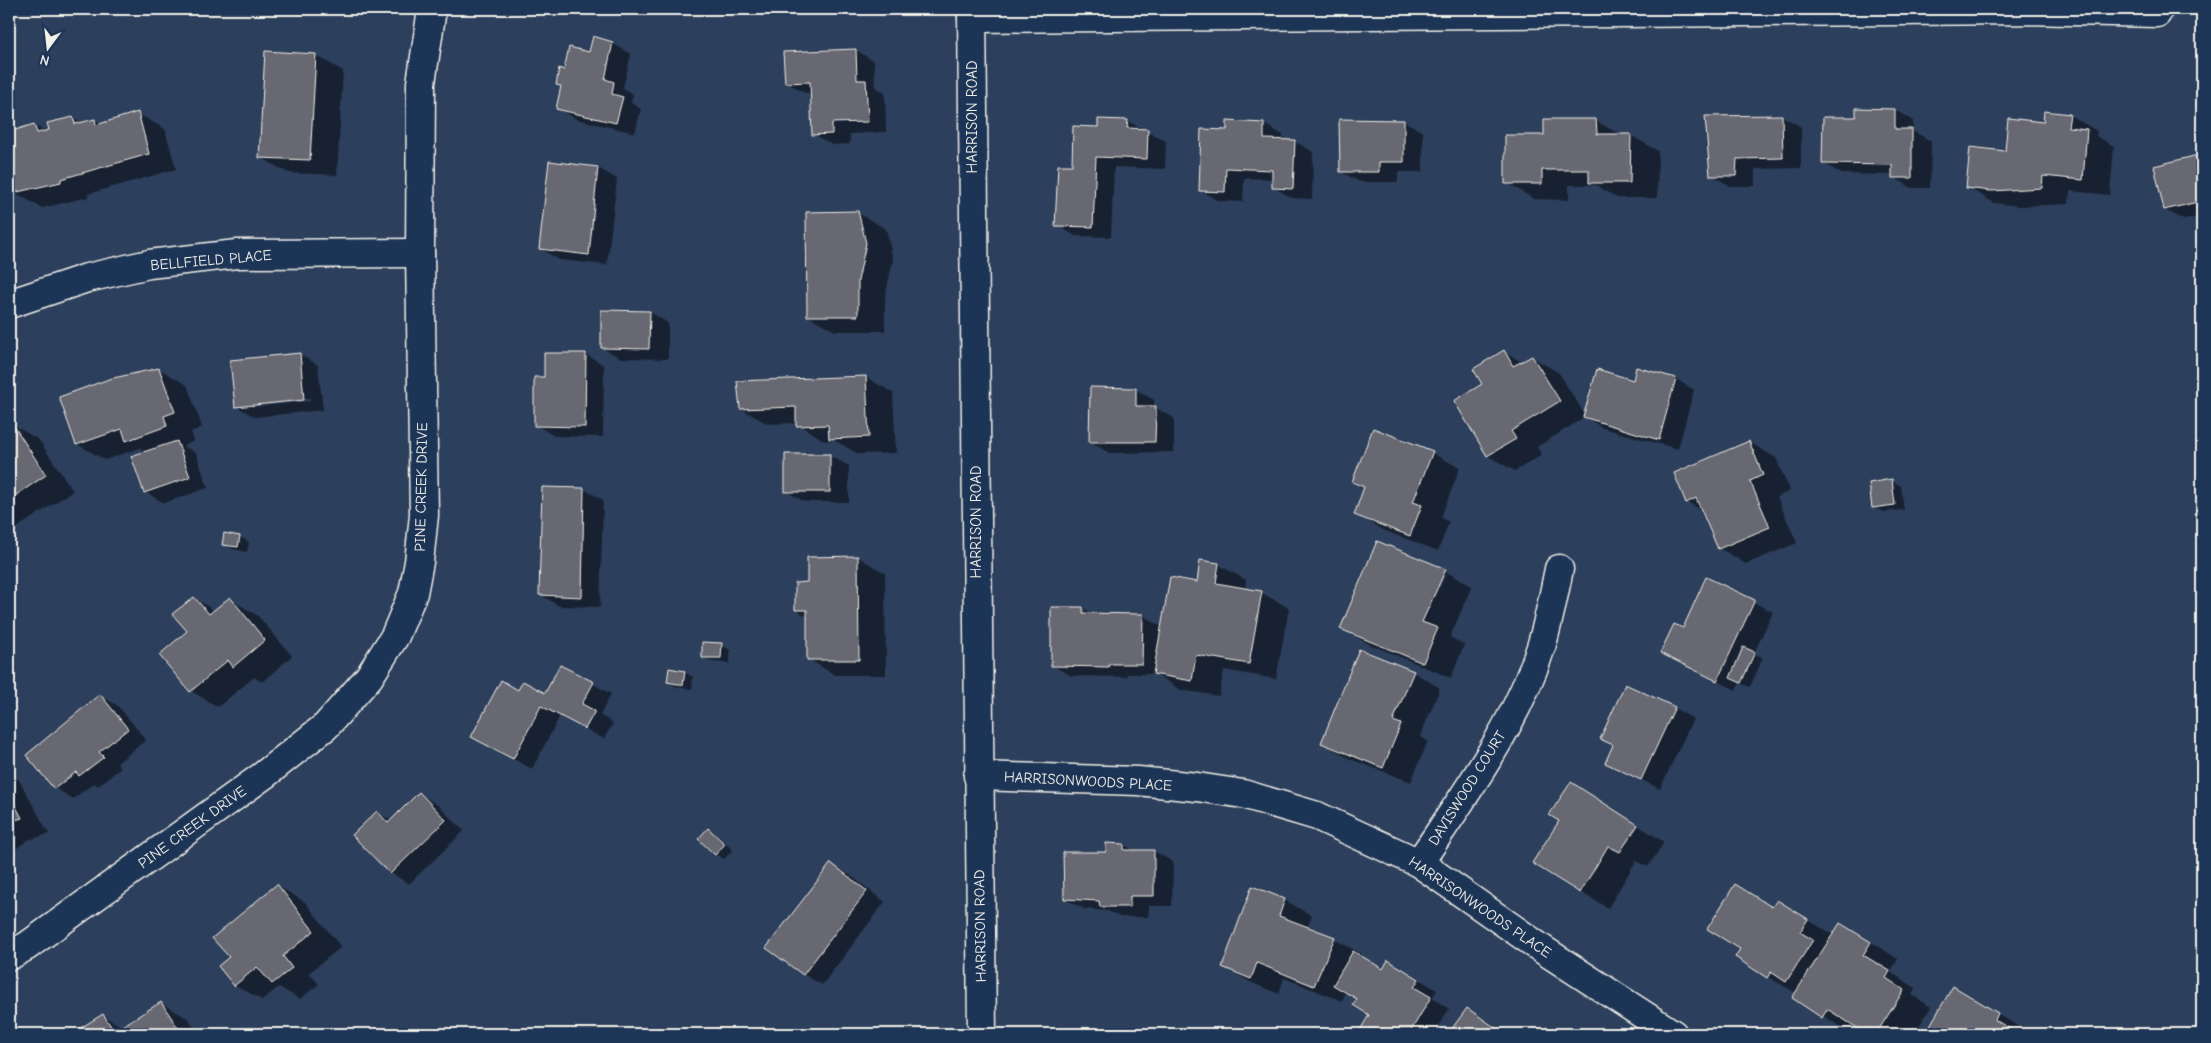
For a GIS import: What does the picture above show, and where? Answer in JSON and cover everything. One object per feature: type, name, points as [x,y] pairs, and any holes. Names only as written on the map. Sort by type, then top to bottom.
[{"type":"street","name":"PINE CREEK DRIVE","points":[[9,956],[27,946],[232,798],[326,726],[369,677],[395,636],[413,592],[420,562],[424,515],[420,253],[421,84],[432,9]]},
{"type":"street","points":[[972,13],[2012,10],[2157,12]]},
{"type":"street","name":"HARRISON ROAD","points":[[972,13],[982,1034]]},
{"type":"street","name":"BELLFIELD PLACE","points":[[9,304],[87,278],[149,264],[237,254],[420,253]]},
{"type":"street","name":"DAVISWOOD COURT","points":[[1419,863],[1493,751],[1523,693],[1542,644],[1559,569]]},
{"type":"street","name":"HARRISONWOODS PLACE","points":[[978,776],[1138,782],[1197,787],[1244,794],[1317,816],[1419,863],[1545,951],[1673,1034]]},
{"type":"building","points":[[593,36],[613,42],[605,79],[614,82],[612,94],[623,97],[616,123],[556,109],[561,86],[556,85],[559,68],[564,70],[569,47],[589,52]]},
{"type":"building","points":[[856,49],[857,80],[866,80],[868,122],[832,123],[832,134],[812,135],[810,82],[785,83],[783,52]]},
{"type":"building","points":[[265,51],[316,54],[310,160],[259,158]]},
{"type":"building","points":[[1856,108],[1895,109],[1895,129],[1912,129],[1912,178],[1892,178],[1892,165],[1822,164],[1823,117],[1856,117]]},
{"type":"building","points":[[2044,111],[2070,114],[2068,127],[2087,129],[2083,180],[2043,176],[2042,188],[1991,191],[1966,188],[1970,147],[2005,151],[2008,118],[2043,122]]},
{"type":"building","points":[[138,112],[149,154],[61,179],[61,182],[13,193],[9,178],[9,132],[34,124],[37,133],[49,130],[47,123],[73,117],[75,124],[95,119],[96,125]]},
{"type":"building","points":[[1782,115],[1783,158],[1737,159],[1736,176],[1710,176],[1705,116]]},
{"type":"building","points":[[1098,119],[1128,120],[1127,128],[1148,129],[1147,159],[1096,157],[1093,227],[1055,226],[1058,165],[1072,165],[1073,126],[1098,127]]},
{"type":"building","points":[[1339,119],[1404,120],[1404,162],[1379,162],[1379,172],[1340,172]]},
{"type":"building","points":[[1544,119],[1596,119],[1597,134],[1631,134],[1630,183],[1589,183],[1589,170],[1542,170],[1542,184],[1505,184],[1505,135],[1544,135]]},
{"type":"building","points":[[1227,121],[1264,123],[1264,139],[1295,140],[1293,189],[1272,188],[1272,170],[1226,168],[1225,192],[1199,191],[1201,129],[1227,130]]},
{"type":"building","points":[[2202,154],[2202,201],[2164,210],[2154,166]]},
{"type":"building","points":[[549,161],[598,167],[589,255],[539,249]]},
{"type":"building","points":[[858,211],[866,243],[858,281],[858,316],[807,316],[806,212]]},
{"type":"building","points":[[601,310],[650,311],[649,349],[601,348]]},
{"type":"building","points":[[1504,350],[1513,366],[1532,356],[1560,401],[1511,431],[1516,439],[1487,456],[1454,401],[1482,384],[1473,369]]},
{"type":"building","points":[[300,353],[304,400],[235,407],[230,360]]},
{"type":"building","points":[[544,353],[586,353],[585,427],[534,426],[534,377],[544,377]]},
{"type":"building","points":[[1636,367],[1676,378],[1659,440],[1583,417],[1597,369],[1633,380]]},
{"type":"building","points":[[159,368],[175,412],[164,416],[167,426],[126,441],[122,429],[76,445],[59,397],[109,379]]},
{"type":"building","points":[[866,376],[869,437],[829,439],[828,425],[796,426],[796,407],[740,409],[737,381]]},
{"type":"building","points":[[1090,387],[1136,388],[1136,406],[1156,406],[1155,442],[1089,442]]},
{"type":"building","points":[[12,423],[46,475],[9,500],[9,425]]},
{"type":"building","points":[[1373,428],[1433,451],[1413,502],[1422,505],[1410,536],[1354,515],[1364,487],[1352,482]]},
{"type":"building","points":[[177,441],[190,477],[144,493],[131,456]]},
{"type":"building","points":[[1749,441],[1763,475],[1750,481],[1770,527],[1718,549],[1696,498],[1686,503],[1674,473]]},
{"type":"building","points":[[785,454],[830,454],[830,492],[785,492]]},
{"type":"building","points":[[1892,479],[1895,505],[1872,508],[1869,483]]},
{"type":"building","points":[[542,487],[584,488],[582,597],[539,595]]},
{"type":"building","points":[[224,533],[240,536],[238,547],[222,545]]},
{"type":"building","points":[[1377,541],[1446,569],[1422,622],[1438,628],[1423,663],[1340,629]]},
{"type":"building","points":[[858,556],[859,660],[807,660],[807,610],[795,610],[795,583],[807,582],[807,557]]},
{"type":"building","points":[[1200,560],[1219,563],[1216,583],[1262,591],[1249,664],[1196,655],[1192,681],[1153,674],[1170,577],[1197,582]]},
{"type":"building","points":[[1706,577],[1755,600],[1717,681],[1660,653],[1674,624],[1683,628]]},
{"type":"building","points":[[194,597],[209,614],[230,597],[265,640],[233,667],[228,660],[190,692],[159,655],[187,631],[172,614]]},
{"type":"building","points":[[1051,607],[1083,607],[1083,613],[1143,614],[1142,664],[1109,664],[1109,667],[1051,666]]},
{"type":"building","points":[[702,642],[722,643],[721,658],[702,658]]},
{"type":"building","points":[[1743,647],[1755,652],[1741,683],[1730,678]]},
{"type":"building","points":[[1359,649],[1414,671],[1393,721],[1401,724],[1383,768],[1321,743]]},
{"type":"building","points":[[560,665],[594,682],[582,704],[595,711],[585,729],[541,706],[513,759],[471,737],[501,680],[518,690],[523,681],[545,693]]},
{"type":"building","points":[[669,668],[685,671],[683,685],[667,682]]},
{"type":"building","points":[[1625,684],[1675,707],[1641,780],[1605,763],[1613,745],[1600,739]]},
{"type":"building","points":[[100,694],[128,729],[99,752],[104,757],[79,776],[76,772],[54,789],[26,755]]},
{"type":"building","points":[[1571,782],[1638,825],[1620,852],[1608,846],[1580,893],[1532,863],[1559,821],[1549,815]]},
{"type":"building","points":[[419,792],[446,820],[390,874],[352,835],[377,811],[388,823]]},
{"type":"building","points":[[9,794],[22,818],[9,822]]},
{"type":"building","points":[[708,828],[725,844],[715,855],[698,839]]},
{"type":"building","points":[[1106,843],[1124,844],[1124,850],[1154,850],[1154,896],[1130,896],[1130,907],[1100,907],[1099,901],[1064,899],[1063,852],[1106,852]]},
{"type":"building","points":[[831,863],[867,891],[803,975],[766,948]]},
{"type":"building","points":[[277,884],[314,931],[283,956],[292,968],[272,984],[257,967],[234,986],[218,966],[229,957],[212,938]]},
{"type":"building","points":[[1735,884],[1772,907],[1777,900],[1808,919],[1800,932],[1813,940],[1786,982],[1771,972],[1767,978],[1735,957],[1740,949],[1707,929]]},
{"type":"building","points":[[1252,886],[1285,899],[1279,916],[1335,937],[1314,986],[1257,963],[1251,979],[1222,967]]},
{"type":"building","points":[[1840,923],[1871,942],[1863,955],[1890,971],[1886,978],[1904,990],[1876,1034],[1867,1034],[1827,1009],[1822,1018],[1792,998]]},
{"type":"building","points":[[1353,951],[1383,969],[1388,960],[1419,979],[1414,987],[1431,997],[1409,1034],[1399,1032],[1398,1034],[1367,1034],[1360,1030],[1369,1015],[1353,1005],[1357,999],[1333,985]]},
{"type":"building","points":[[1953,986],[1998,1013],[1995,1020],[2019,1034],[1925,1034]]},
{"type":"building","points":[[161,1002],[182,1034],[71,1034],[103,1014],[114,1031]]},
{"type":"building","points":[[1467,1008],[1496,1028],[1491,1034],[1448,1034]]}]
